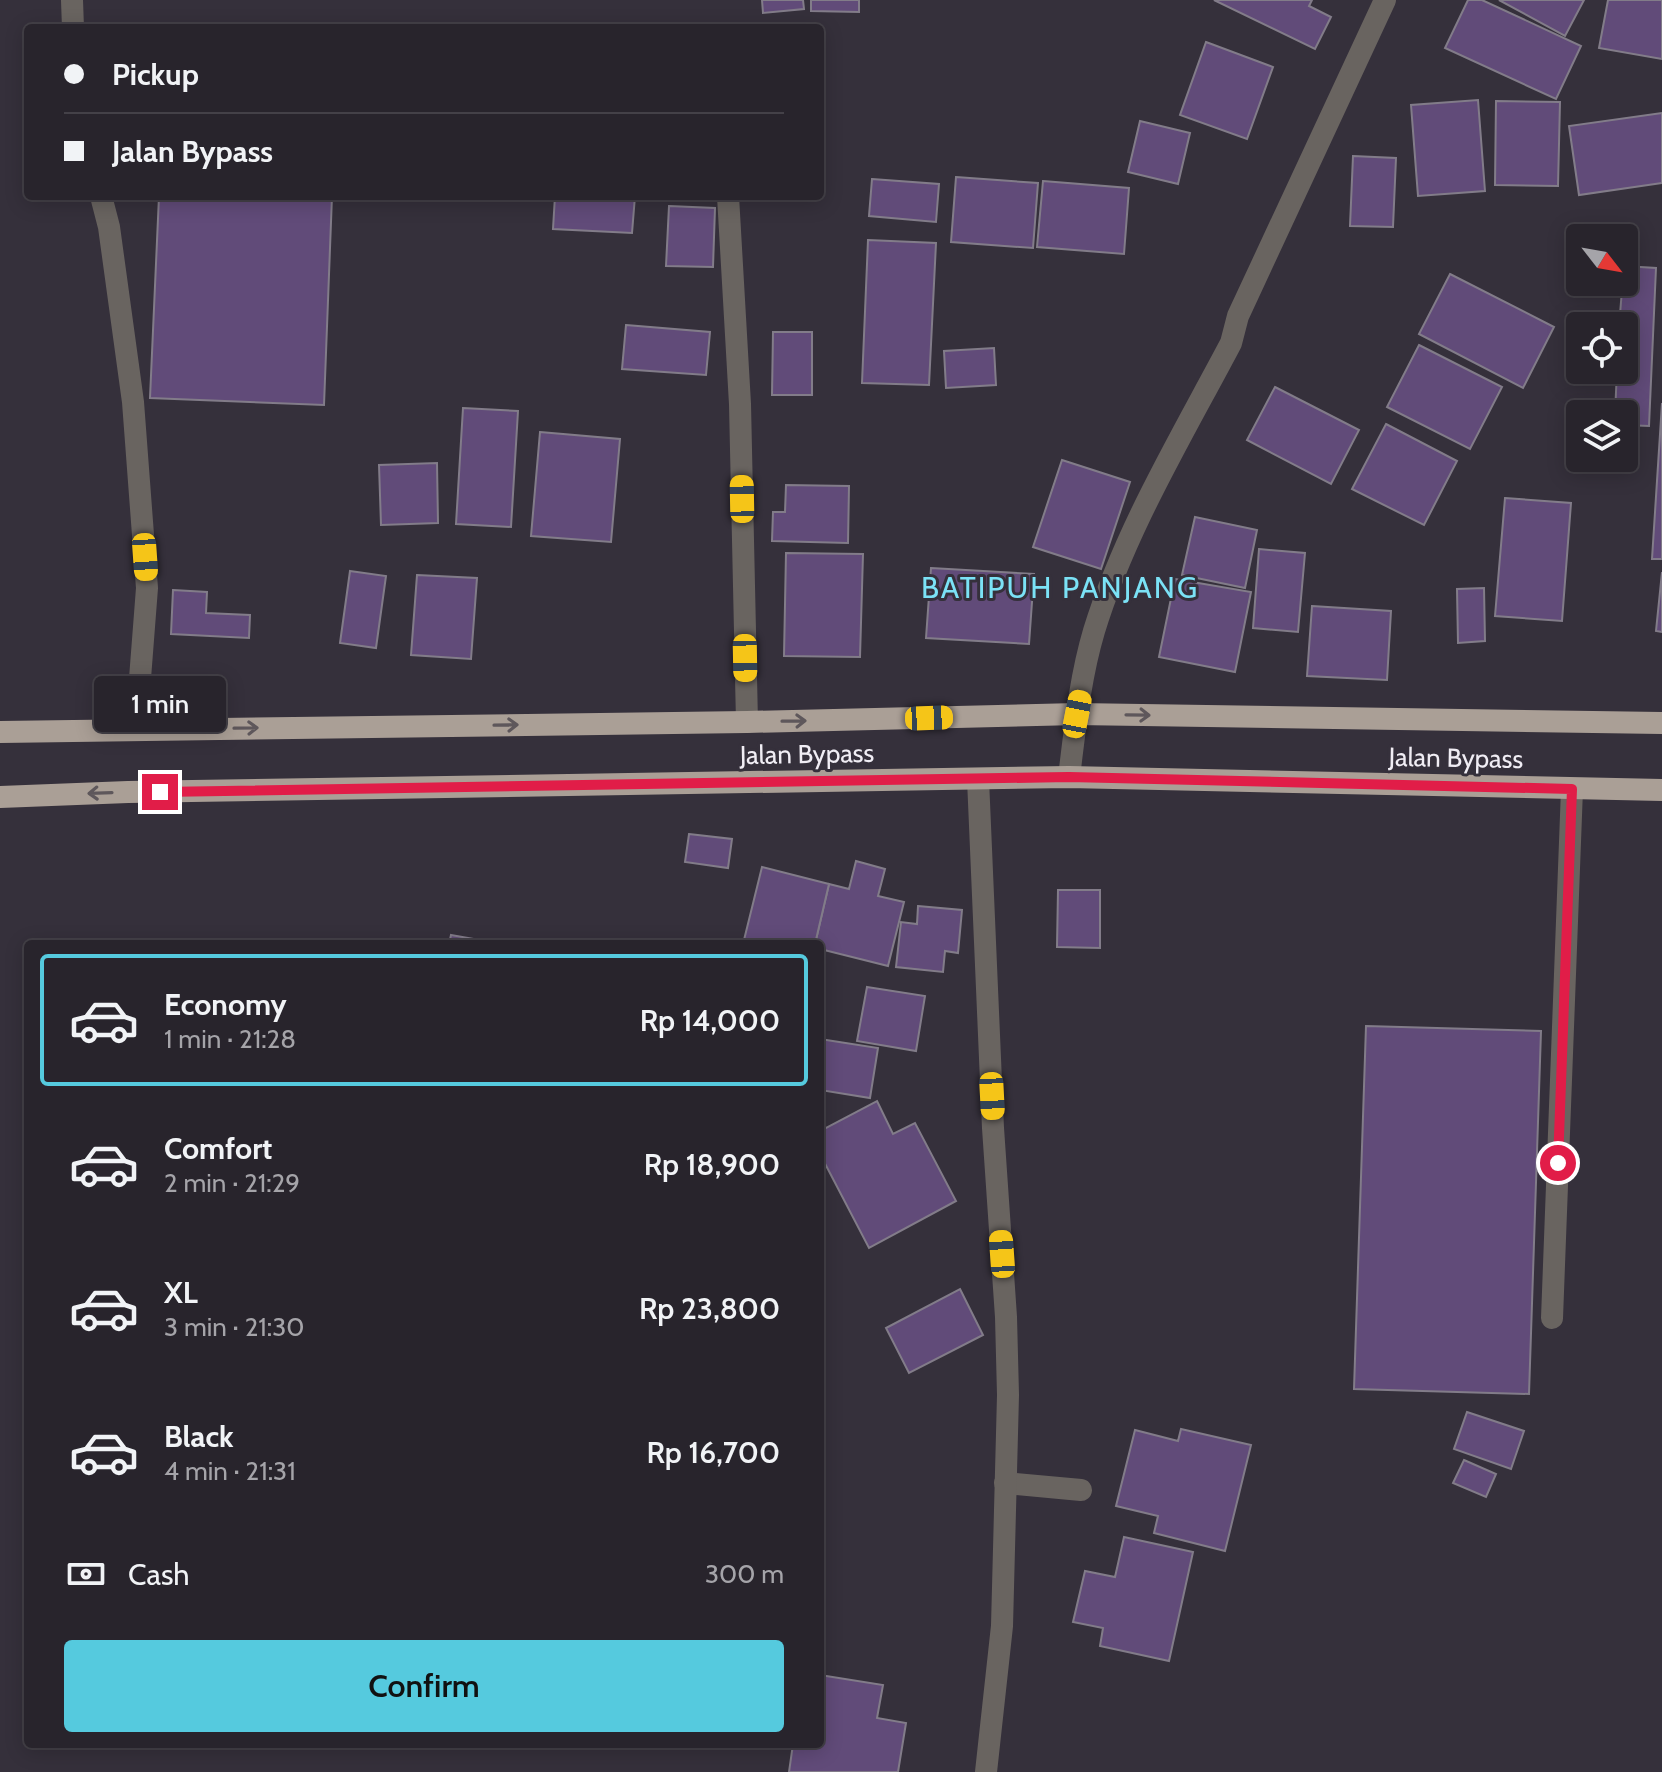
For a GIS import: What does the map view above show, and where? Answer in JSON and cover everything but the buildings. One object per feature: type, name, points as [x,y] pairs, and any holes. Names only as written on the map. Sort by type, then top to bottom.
[{"type":"highway","name":"Jalan Bypass","points":[[0,732],[747,722],[1077,714],[1662,723]]},
{"type":"highway","name":"Jalan Bypass","points":[[0,797],[1069,777],[1662,790]]},
{"type":"street","points":[[72,0],[73,24]]},
{"type":"street","points":[[1069,777],[1077,714],[1093,635],[1108,593],[1142,514],[1231,343],[1238,316],[1385,0]]},
{"type":"street","points":[[102,200],[109,227],[133,402],[146,573],[136,730]]},
{"type":"street","points":[[728,200],[740,404],[747,722]]},
{"type":"street","points":[[978,779],[1008,1395],[1002,1626],[986,1772]]},
{"type":"street","points":[[1552,1318],[1572,789]]},
{"type":"street","points":[[1005,1483],[1081,1490]]},
{"type":"district","name":"BATIPUH PANJANG","points":[[1060,587]]},
{"type":"route","points":[[160,792],[1069,777],[1572,789],[1558,1163]]}]
